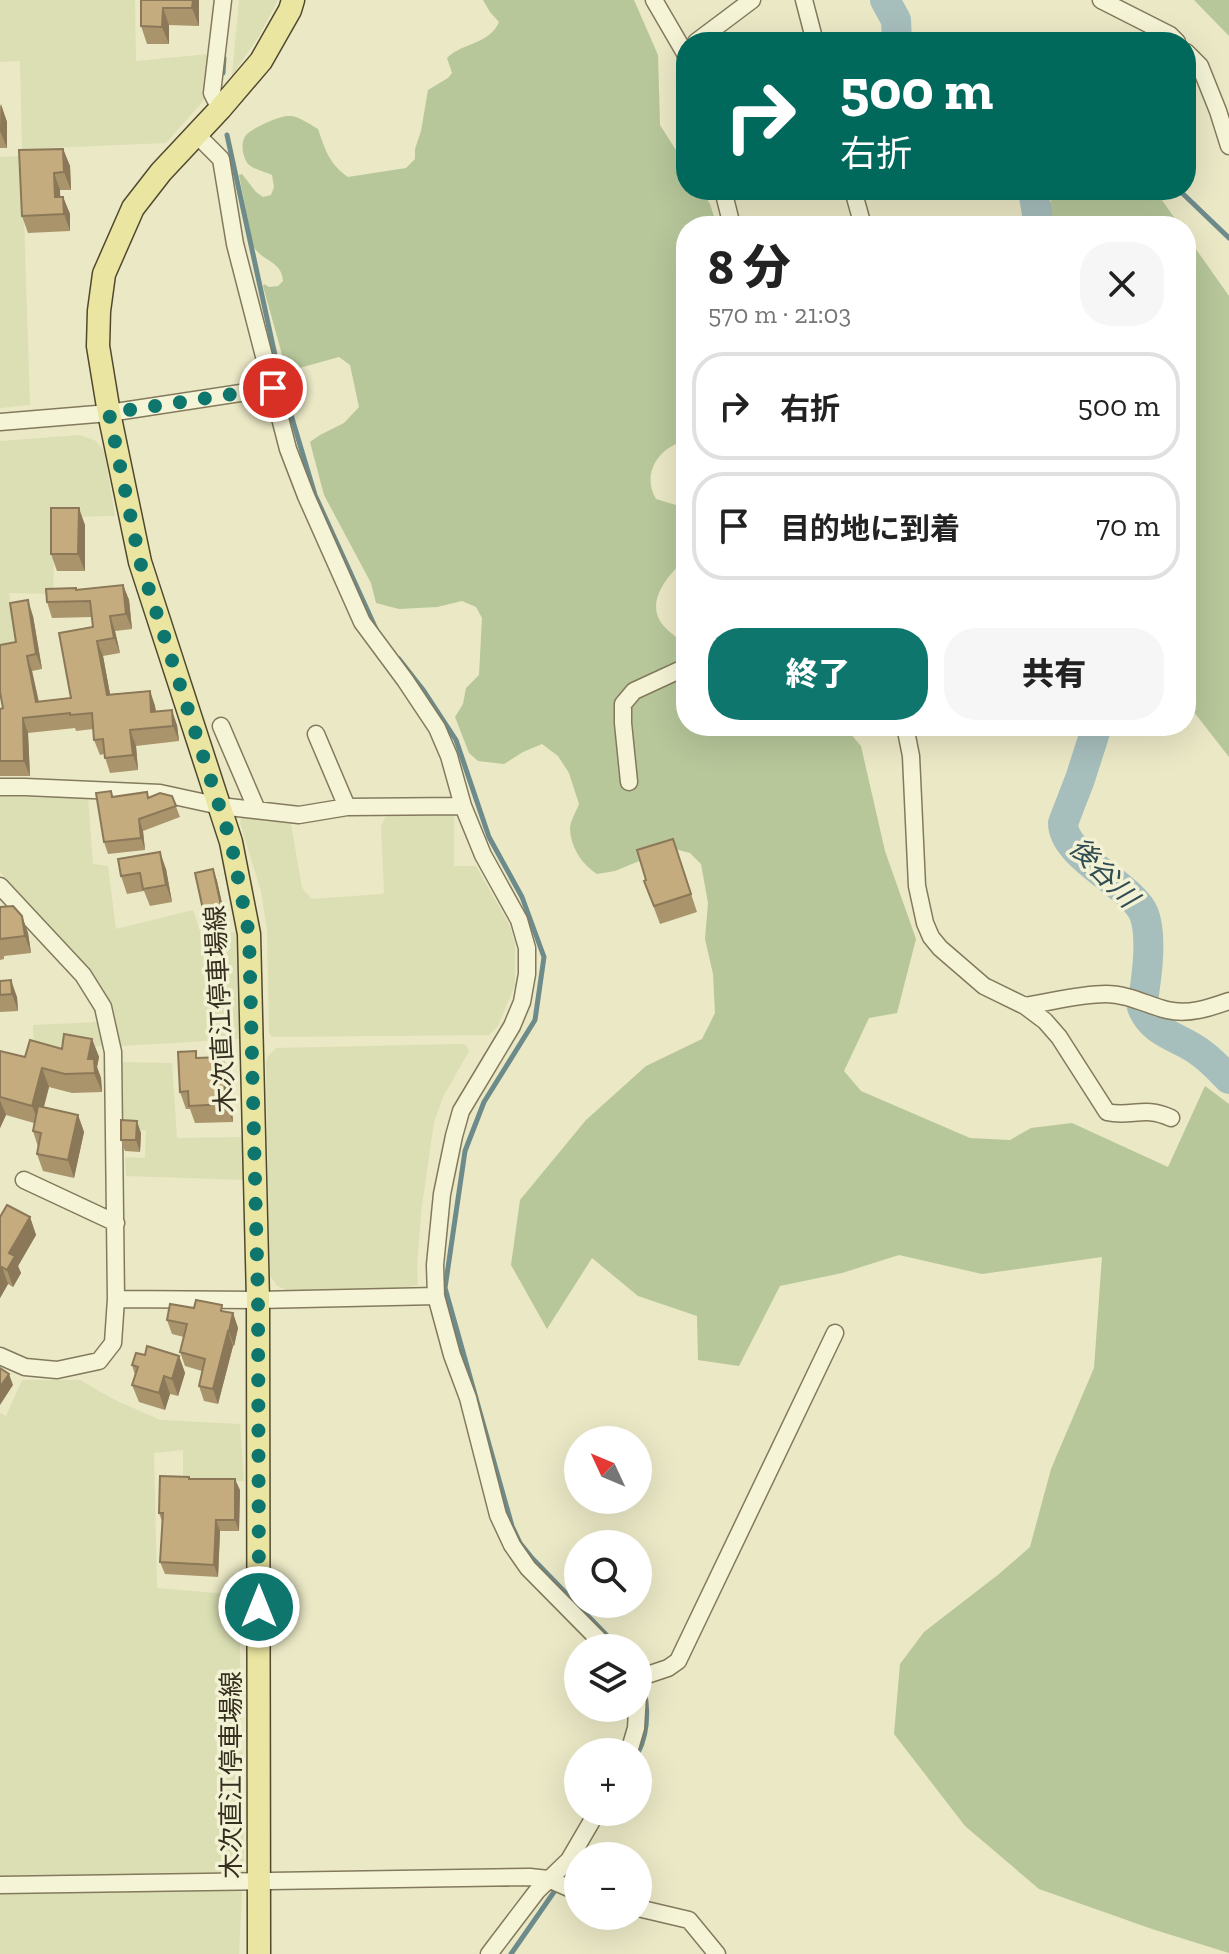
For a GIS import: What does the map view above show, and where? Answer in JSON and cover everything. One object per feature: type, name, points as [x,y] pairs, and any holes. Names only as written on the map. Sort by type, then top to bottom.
[{"type":"main road","name":"木次直江停車場線","points":[[259,1954],[258,1300],[249,934],[241,887],[220,806],[140,562],[98,346],[104,274],[133,208],[161,172],[261,61],[293,0]]},
{"type":"street","points":[[220,109],[212,93],[223,0]]},
{"type":"street","points":[[654,0],[676,32]]},
{"type":"street","points":[[710,32],[752,0]]},
{"type":"street","points":[[804,0],[812,32]]},
{"type":"street","points":[[1101,0],[1164,32]]},
{"type":"street","points":[[1196,62],[1218,111],[1229,146]]},
{"type":"street","points":[[196,134],[221,159],[235,244],[288,449],[362,622],[437,728],[483,855],[519,920],[527,948],[522,1002],[512,1026],[461,1111],[454,1136],[442,1194],[435,1265],[436,1296],[505,1531],[528,1568],[593,1634]]},
{"type":"street","points":[[0,422],[109,413],[273,388]]},
{"type":"street","points":[[629,782],[623,704],[634,691],[676,672]]},
{"type":"street","points":[[221,726],[257,810]]},
{"type":"street","points":[[316,734],[347,807]]},
{"type":"street","points":[[907,736],[911,756],[917,886],[931,937],[964,971],[984,986],[1025,1006],[1045,1021],[1059,1037],[1107,1112],[1157,1112],[1171,1118]]},
{"type":"street","points":[[0,787],[160,793],[220,806],[299,815],[347,807],[463,806]]},
{"type":"street","points":[[0,886],[83,975],[103,1007],[113,1052],[116,1223],[113,1343],[99,1361],[57,1370],[25,1367],[0,1356]]},
{"type":"street","points":[[1025,1006],[1105,994],[1121,995],[1186,1012],[1229,1001]]},
{"type":"street","points":[[24,1180],[116,1223]]},
{"type":"street","points":[[116,1299],[436,1296]]},
{"type":"street","points":[[652,1673],[678,1661],[835,1333]]},
{"type":"street","points":[[489,1954],[548,1879],[569,1860],[589,1826]]},
{"type":"street","points":[[0,1885],[530,1877],[548,1879],[564,1886]]},
{"type":"street","points":[[652,1911],[689,1920],[717,1954]]},
{"type":"green space","points":[[0,0],[135,0],[136,61],[208,54],[205,99],[166,143],[22,149],[20,61],[0,62]]},
{"type":"green space","points":[[239,0],[278,0],[232,76]]},
{"type":"green space","points":[[483,0],[634,0],[658,55],[660,125],[676,150],[676,200],[707,200],[710,204],[714,216],[676,216],[676,444],[655,462],[651,480],[656,499],[676,505],[676,569],[659,594],[656,611],[664,627],[676,637],[676,664],[665,667],[666,674],[672,680],[676,679],[676,736],[852,736],[861,746],[885,851],[916,939],[897,1013],[869,1018],[844,1071],[861,1091],[970,1138],[1010,1140],[1031,1128],[1072,1123],[1168,1167],[1205,1086],[1229,1104],[1229,1953],[1039,1889],[965,1826],[894,1734],[900,1664],[924,1632],[1030,1547],[1051,1469],[1094,1368],[1102,1257],[982,1274],[899,1255],[842,1273],[780,1286],[739,1366],[698,1360],[697,1316],[638,1296],[592,1258],[547,1329],[511,1265],[520,1200],[586,1120],[646,1066],[702,1039],[715,1013],[713,974],[705,939],[708,903],[701,864],[690,853],[675,849],[615,871],[597,874],[582,860],[573,843],[570,826],[579,804],[569,773],[558,756],[542,744],[504,764],[478,761],[469,753],[455,717],[463,704],[466,688],[479,675],[482,618],[476,607],[462,601],[437,607],[399,609],[376,603],[371,583],[324,495],[310,442],[344,423],[359,407],[350,365],[339,357],[286,369],[263,286],[278,286],[283,281],[282,274],[253,246],[239,175],[242,174],[263,197],[271,195],[274,187],[272,175],[248,164],[243,153],[243,141],[255,129],[285,116],[300,119],[318,129],[332,161],[348,177],[406,168],[415,159],[428,90],[452,73],[447,58],[495,29],[499,22]]},
{"type":"green space","points":[[1194,0],[1229,0],[1229,36]]},
{"type":"green space","points":[[22,156],[30,405],[0,408],[0,157]]},
{"type":"green space","points":[[1051,200],[1162,200],[1173,216],[1045,216]]},
{"type":"green space","points":[[1196,249],[1229,296],[1229,757],[1196,715]]},
{"type":"green space","points":[[80,435],[96,441],[104,451],[115,516],[55,517],[53,594],[9,593],[18,651],[0,652],[0,441]]},
{"type":"green space","points":[[0,797],[88,798],[93,864],[108,866],[116,929],[193,910],[201,934],[239,932],[242,1039],[121,1046],[112,1004],[83,964],[0,872]]},
{"type":"green space","points":[[452,813],[454,866],[476,866],[510,926],[515,944],[515,985],[498,1026],[489,1035],[272,1037],[269,1033],[267,930],[261,891],[240,823],[242,816],[288,819],[302,888],[312,899],[382,894],[381,826],[385,818],[390,814]]},
{"type":"green space","points":[[98,1022],[104,1045],[34,1058],[33,1025]]},
{"type":"green space","points":[[462,1044],[469,1051],[443,1097],[434,1122],[421,1213],[418,1285],[396,1291],[287,1290],[277,1286],[269,1274],[268,1056],[276,1048]]},
{"type":"green space","points":[[121,1062],[172,1063],[177,1138],[249,1137],[248,1180],[126,1176],[125,1157],[145,1158],[146,1131],[125,1127]]},
{"type":"green space","points":[[22,1380],[80,1380],[160,1420],[240,1424],[244,1481],[183,1483],[183,1450],[154,1453],[157,1588],[239,1595],[244,1870],[239,1878],[0,1879],[0,1413],[6,1416]]},
{"type":"green space","points":[[238,1888],[242,1891],[239,1954],[0,1954],[0,1892]]},
{"type":"building","points":[[141,0],[193,0],[192,8],[163,8],[162,27],[141,26]]},
{"type":"building","points":[[63,149],[64,172],[54,173],[55,197],[63,197],[64,214],[22,216],[19,150]]},
{"type":"building","points":[[51,508],[79,508],[78,554],[51,554]]},
{"type":"building","points":[[123,585],[126,614],[110,616],[114,638],[97,641],[107,695],[150,691],[151,712],[172,710],[173,726],[130,730],[133,755],[105,758],[103,739],[94,740],[92,713],[23,718],[24,761],[0,761],[0,709],[3,708],[0,645],[16,642],[10,603],[28,600],[36,654],[27,656],[36,702],[71,698],[59,633],[93,627],[90,601],[47,602],[46,589],[76,590]]},
{"type":"building","points":[[111,791],[112,797],[147,792],[148,798],[160,793],[172,796],[176,806],[139,819],[141,838],[104,842],[96,793]]},
{"type":"building","points":[[673,839],[691,894],[654,906],[637,850]]},
{"type":"building","points":[[160,852],[166,885],[143,889],[140,873],[121,876],[118,859]]},
{"type":"building","points":[[213,869],[222,910],[204,914],[195,873]]},
{"type":"building","points":[[13,906],[22,916],[25,936],[0,939],[0,907]]},
{"type":"building","points":[[11,980],[12,994],[0,995],[0,981]]},
{"type":"building","points":[[64,1034],[92,1039],[88,1059],[94,1059],[95,1073],[65,1074],[42,1068],[32,1106],[0,1097],[0,1051],[25,1057],[30,1040],[62,1049]]},
{"type":"building","points":[[196,1051],[196,1058],[223,1057],[226,1104],[189,1106],[188,1091],[180,1092],[178,1052]]},
{"type":"building","points":[[38,1106],[78,1115],[68,1160],[37,1154],[41,1133],[33,1131]]},
{"type":"building","points":[[121,1120],[137,1121],[136,1140],[121,1140]]},
{"type":"building","points":[[7,1205],[30,1217],[9,1253],[15,1256],[7,1270],[2,1267],[0,1270],[0,1217]]},
{"type":"building","points":[[196,1300],[222,1305],[221,1311],[233,1313],[213,1389],[199,1386],[205,1359],[180,1352],[187,1324],[167,1320],[170,1304],[194,1308]]},
{"type":"building","points":[[147,1346],[179,1356],[172,1379],[164,1376],[159,1393],[132,1385],[138,1367],[132,1365],[136,1353],[145,1355]]},
{"type":"building","points":[[0,1368],[9,1374],[0,1387]]},
{"type":"building","points":[[160,1476],[235,1479],[235,1520],[216,1520],[214,1565],[160,1562],[163,1513],[159,1513]]},
{"type":"waterway","points":[[885,0],[896,20],[897,32]]},
{"type":"waterway","points":[[223,73],[224,58]]},
{"type":"waterway","points":[[227,135],[280,378],[315,495],[376,629]]},
{"type":"waterway","name":"後谷川","points":[[1035,200],[1037,216]]},
{"type":"waterway","points":[[1189,200],[1229,238]]},
{"type":"waterway","points":[[399,659],[456,740],[489,837],[522,897],[544,957],[535,1020],[484,1102],[465,1151],[445,1288],[512,1526],[532,1558],[605,1634]]},
{"type":"waterway","name":"後谷川","points":[[1094,736],[1063,823],[1066,835],[1085,859],[1126,892],[1144,914],[1148,947],[1142,1007],[1147,1016],[1160,1029],[1205,1056],[1229,1079]]},
{"type":"waterway","points":[[644,1738],[646,1722]]},
{"type":"waterway","points":[[511,1954],[564,1878]]},
{"type":"route","points":[[259,1607],[258,1300],[249,934],[231,842],[140,562],[109,413],[273,388]]}]
